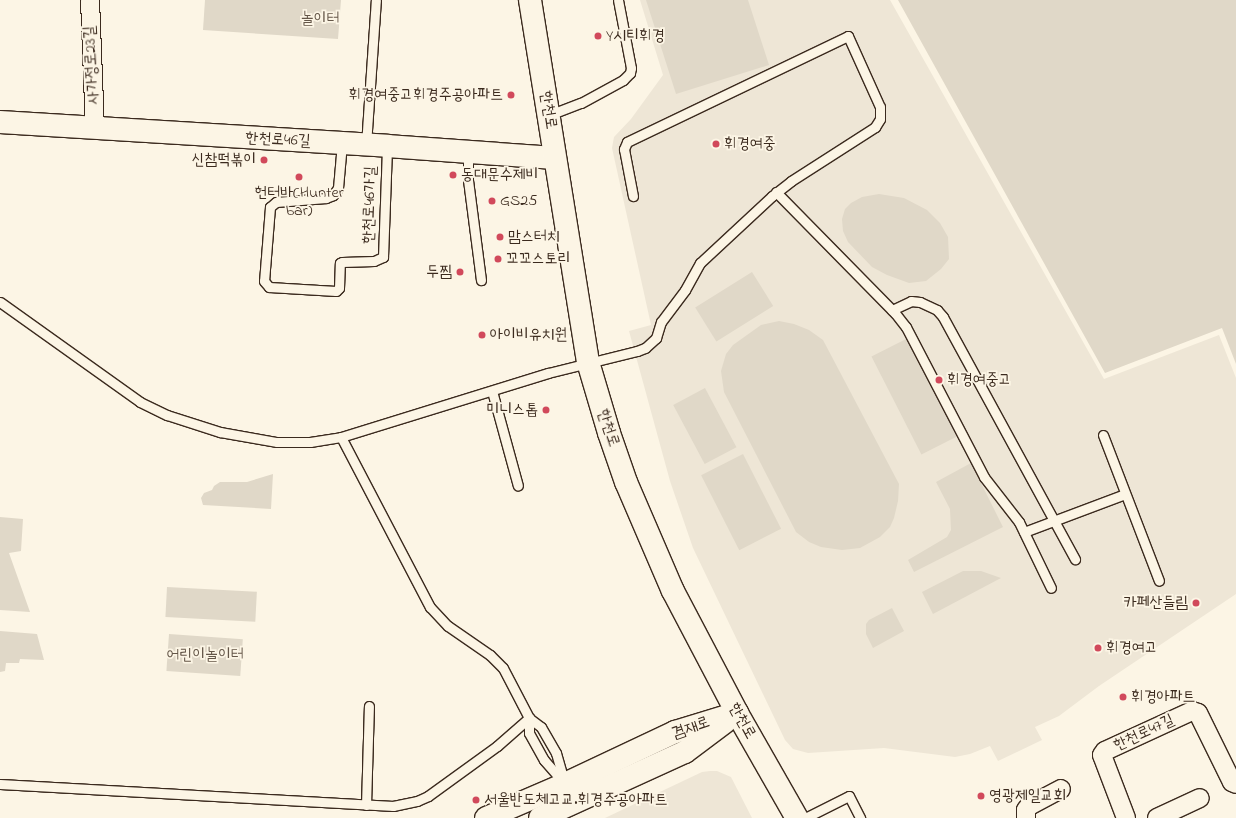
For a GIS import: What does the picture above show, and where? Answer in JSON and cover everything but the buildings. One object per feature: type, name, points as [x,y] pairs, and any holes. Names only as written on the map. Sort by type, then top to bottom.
[{"type":"main road","name":"한천로","points":[[530,0],[588,362],[609,433],[629,489],[673,592],[737,713],[797,818]]},
{"type":"main road","name":"한천로46길","points":[[0,122],[95,129],[377,145],[555,158]]},
{"type":"main road","name":"겸재로","points":[[486,818],[565,784],[675,732],[737,713]]},
{"type":"main road","name":"겸재로","points":[[540,818],[685,752],[737,713]]},
{"type":"street","name":"사가정로23길","points":[[90,0],[95,129]]},
{"type":"street","name":"한천로47길","points":[[1126,818],[1102,755],[1105,751],[1192,711],[1198,713],[1232,782],[1236,784]]},
{"type":"street","points":[[1026,818],[1026,810],[1029,806],[1061,789]]},
{"type":"street","points":[[1157,818],[1200,798]]},
{"type":"lane","points":[[376,0],[377,145]]},
{"type":"lane","points":[[549,115],[581,103],[623,80],[630,73],[631,68],[618,0]]},
{"type":"lane","points":[[0,302],[140,402],[167,415],[220,432],[277,442],[310,442],[341,436],[588,362],[637,351],[645,348],[656,338],[661,322],[685,290],[700,263],[776,192],[875,127],[880,119],[880,107],[848,36],[627,142],[624,149],[633,196]]},
{"type":"lane","name":"한천로46가길","points":[[342,143],[338,188],[334,195],[326,198],[276,202],[270,207],[264,281],[270,287],[336,291],[340,288],[340,263],[374,261],[383,256],[377,145]]},
{"type":"lane","points":[[468,152],[468,180],[481,280]]},
{"type":"lane","points":[[776,192],[892,310],[906,327],[984,477],[1019,522],[1051,588]]},
{"type":"lane","points":[[892,310],[911,302],[920,302],[937,310],[943,317],[1074,559]]},
{"type":"lane","points":[[492,391],[518,486]]},
{"type":"lane","points":[[1103,435],[1159,581]]},
{"type":"lane","points":[[341,436],[430,607],[448,626],[490,655],[503,668],[529,718],[541,727],[556,753],[565,784]]},
{"type":"lane","points":[[1024,532],[1125,494]]},
{"type":"lane","points":[[366,806],[369,706]]},
{"type":"lane","points":[[529,718],[529,733],[544,760],[565,784]]},
{"type":"lane","points":[[0,784],[366,806],[393,806],[417,801],[428,796],[497,746],[529,718]]},
{"type":"lane","points":[[806,818],[849,796],[860,818]]},
{"type":"shaded area","name":"휘경여중고","points":[[640,0],[890,0],[1104,379],[1219,335],[1236,378],[1236,594],[1099,686],[1059,716],[1035,727],[1042,740],[998,761],[990,746],[970,754],[955,757],[884,748],[808,753],[793,749],[785,740],[693,548],[670,481],[629,331],[651,325],[612,148],[614,137],[631,119],[663,75]]},
{"type":"shaded area","points":[[717,771],[731,777],[752,818],[605,818],[702,772]]},
{"type":"green space","name":"놀이터","points":[[205,0],[341,0],[338,39],[203,30]]},
{"type":"green space","points":[[646,0],[748,0],[769,65],[676,94]]},
{"type":"green space","points":[[898,0],[1236,0],[1236,364],[1222,328],[1105,373]]},
{"type":"green space","points":[[879,194],[904,198],[927,210],[940,223],[948,237],[949,259],[941,269],[926,281],[909,283],[887,275],[872,267],[848,242],[843,231],[842,219],[845,209],[851,203],[862,197]]},
{"type":"green space","points":[[752,272],[773,306],[716,341],[695,308]]},
{"type":"green space","points":[[779,321],[794,324],[809,330],[823,340],[899,484],[898,501],[890,527],[880,537],[860,548],[842,550],[821,547],[809,542],[796,532],[724,392],[721,371],[726,354],[733,345],[761,325]]},
{"type":"green space","points":[[908,338],[958,436],[921,455],[871,357]]},
{"type":"green space","points":[[705,388],[736,447],[705,464],[673,405]]},
{"type":"green space","points":[[743,454],[781,529],[739,550],[701,475]]},
{"type":"green space","points":[[971,463],[1003,527],[914,572],[908,560],[947,537],[951,530],[950,509],[936,482]]},
{"type":"green space","points":[[273,474],[271,509],[203,505],[201,498],[204,493],[212,490],[214,486],[220,482],[247,482]]},
{"type":"green space","points":[[0,517],[23,519],[21,551],[9,553],[30,612],[0,610]]},
{"type":"green space","points":[[963,571],[981,571],[1001,578],[933,614],[922,592]]},
{"type":"green space","points":[[167,587],[257,592],[255,622],[165,617]]},
{"type":"green space","points":[[892,608],[904,631],[873,648],[866,634],[866,624],[869,620]]},
{"type":"green space","points":[[0,631],[37,634],[44,660],[20,659],[19,663],[6,663],[5,671],[0,672]]},
{"type":"green space","name":"어린이놀이터","points":[[169,634],[243,639],[240,676],[166,671]]},
{"type":"place","name":"Y시티휘경","points":[[598,36]]},
{"type":"place","name":"휘경여중고휘경주공아파트","points":[[511,95]]},
{"type":"place","name":"휘경여중","points":[[716,144]]},
{"type":"place","name":"신참떡볶이","points":[[264,160]]},
{"type":"place","name":"동대문수제비","points":[[453,175]]},
{"type":"place","name":"헌터바(Hunter bar)","points":[[299,177]]},
{"type":"place","name":"GS25","points":[[492,201]]},
{"type":"place","name":"맘스터치","points":[[500,237]]},
{"type":"place","name":"꼬꼬스토리","points":[[498,259]]},
{"type":"place","name":"두찜","points":[[460,272]]},
{"type":"place","name":"아이비유치원","points":[[482,335]]},
{"type":"place","name":"휘경여중고","points":[[939,380]]},
{"type":"place","name":"미니스톱","points":[[546,410]]},
{"type":"place","name":"카페산들림","points":[[1196,603]]},
{"type":"place","name":"휘경여고","points":[[1098,648]]},
{"type":"place","name":"휘경아파트","points":[[1123,697]]},
{"type":"place","name":"영광제일교회","points":[[981,796]]},
{"type":"place","name":"서울반도체고교.휘경주공아파트","points":[[476,800]]}]
